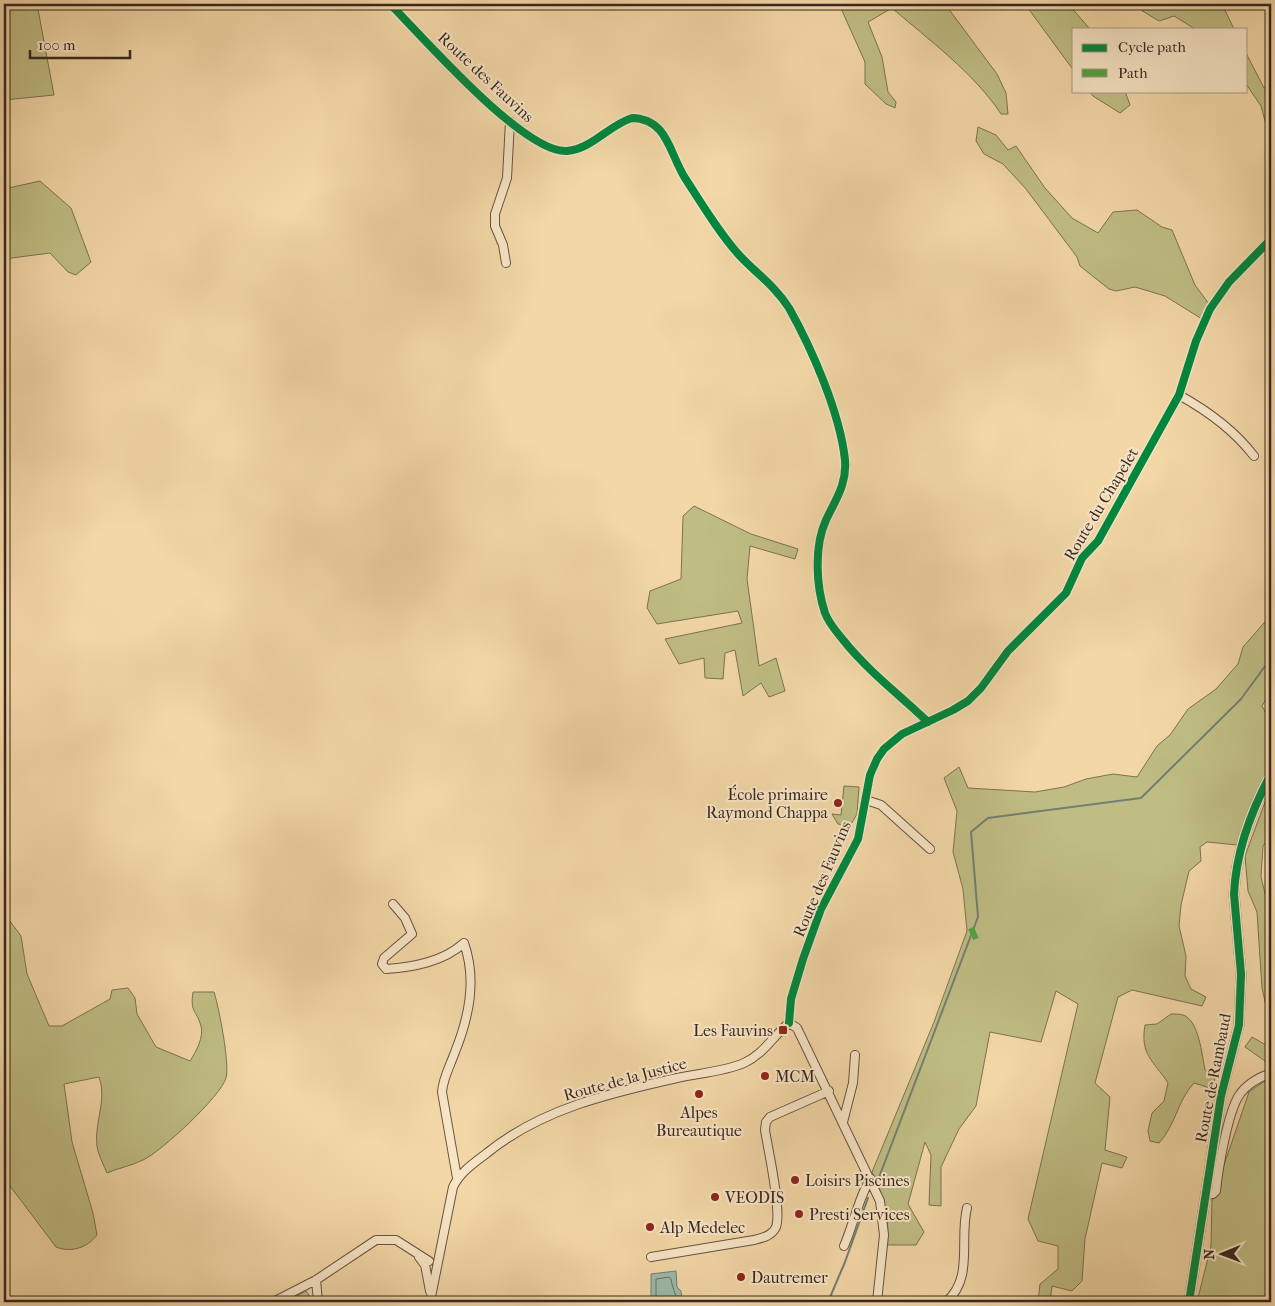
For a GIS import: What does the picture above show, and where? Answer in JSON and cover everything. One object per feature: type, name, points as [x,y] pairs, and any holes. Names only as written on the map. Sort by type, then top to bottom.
[{"type":"street","name":"Route des Fauvins","points":[[390,4],[463,78],[510,121],[547,147],[565,151],[582,147],[625,120],[639,118],[653,123],[663,133],[684,176],[728,241],[782,298],[797,326],[832,403],[844,453],[846,472],[843,486],[826,520],[818,546],[817,557],[825,613],[830,624],[859,659],[928,722],[902,734],[884,749],[870,775],[858,839],[822,909],[803,958],[791,999],[789,1023]]},
{"type":"street","points":[[506,263],[503,245],[496,226],[495,214],[507,178],[510,121]]},
{"type":"street","name":"Route du Chapelet","points":[[928,722],[968,701],[981,688],[1008,651],[1066,593],[1082,558],[1098,541],[1180,395],[1196,341],[1210,309],[1228,282],[1271,238]]},
{"type":"street","points":[[1180,395],[1212,415],[1242,440],[1254,456]]},
{"type":"street","name":"Route de Rambaud","points":[[1189,1302],[1221,1096],[1240,1025],[1241,993],[1234,894],[1236,872],[1242,842],[1257,801],[1271,774]]},
{"type":"street","points":[[866,800],[881,805],[930,849]]},
{"type":"street","points":[[393,904],[405,918],[412,934],[384,958],[382,964],[386,969],[409,968],[443,956],[464,943],[471,975],[471,999],[458,1046],[443,1080],[442,1092],[457,1178],[450,1198],[441,1251],[431,1266],[430,1298]]},
{"type":"street","points":[[789,1023],[797,1028],[829,1091],[880,1201],[884,1222],[877,1302]]},
{"type":"street","name":"Route de la Justice","points":[[457,1178],[510,1135],[555,1112],[575,1104],[663,1081],[743,1064],[764,1050],[789,1023]]},
{"type":"street","points":[[843,1122],[853,1083],[854,1055]]},
{"type":"street","points":[[1205,1195],[1213,1194],[1216,1191],[1228,1128],[1239,1094],[1256,1080],[1271,1073]]},
{"type":"street","points":[[651,1257],[754,1240],[767,1236],[773,1231],[778,1217],[765,1130],[766,1122],[770,1117],[829,1091]]},
{"type":"street","points":[[844,1246],[857,1214],[864,1188],[871,1180]]},
{"type":"street","points":[[946,1302],[954,1295],[965,1265],[962,1236],[966,1208]]},
{"type":"street","points":[[273,1302],[310,1281],[316,1280],[376,1240],[396,1240],[431,1266]]},
{"type":"street","points":[[316,1280],[318,1302]]},
{"type":"shaded area","points":[[4,4],[37,4],[54,95],[4,100]]},
{"type":"shaded area","points":[[839,4],[945,4],[997,74],[1006,93],[1008,114],[1001,114],[965,71],[892,8],[868,22],[882,57],[888,92],[896,102],[895,108],[886,104],[865,84],[865,62]]},
{"type":"shaded area","points":[[1025,4],[1068,4],[1089,28],[1072,28],[1072,68]]},
{"type":"shaded area","points":[[1137,4],[1222,4],[1234,28],[1193,28],[1174,16],[1159,21],[1141,10]]},
{"type":"shaded area","points":[[1248,57],[1264,88],[1271,88],[1271,143],[1261,106],[1248,87]]},
{"type":"shaded area","points":[[1090,92],[1125,92],[1130,105],[1120,113]]},
{"type":"shaded area","points":[[978,127],[996,135],[1008,150],[1016,146],[1045,188],[1072,218],[1098,233],[1113,212],[1137,210],[1162,227],[1172,230],[1195,285],[1209,304],[1202,319],[1165,296],[1135,287],[1116,291],[1109,289],[1080,266],[1077,257],[1026,189],[1003,164],[984,154],[976,141]]},
{"type":"shaded area","points":[[40,181],[71,208],[91,262],[76,275],[68,272],[50,253],[4,259],[4,189]]},
{"type":"shaded area","points":[[694,506],[751,534],[798,549],[795,559],[750,546],[747,579],[759,666],[776,658],[785,691],[769,697],[761,683],[743,696],[735,650],[725,653],[723,679],[705,678],[704,658],[679,664],[665,639],[742,623],[738,611],[657,624],[647,608],[650,591],[681,579],[683,516]]},
{"type":"shaded area","points":[[1271,615],[1271,691],[1262,706],[1267,715],[1271,711],[1271,766],[1248,813],[1237,845],[1207,842],[1200,847],[1201,861],[1189,871],[1181,905],[1179,926],[1186,956],[1185,976],[1191,989],[1206,997],[1202,1006],[1132,990],[1118,997],[1095,1083],[1110,1097],[1105,1150],[1127,1157],[1122,1168],[1102,1163],[1085,1239],[1082,1281],[1072,1291],[1052,1286],[1050,1302],[1038,1302],[1040,1284],[1058,1269],[1058,1246],[1038,1241],[1028,1219],[1078,1004],[1056,991],[1041,1042],[990,1032],[976,1106],[959,1129],[941,1167],[941,1206],[929,1205],[931,1155],[925,1142],[908,1204],[924,1232],[916,1245],[887,1245],[887,1216],[880,1190],[872,1172],[934,1022],[967,931],[963,889],[953,852],[957,811],[944,778],[959,767],[968,788],[1035,792],[1064,787],[1086,779],[1113,774],[1137,777],[1157,746],[1170,735],[1188,709],[1216,689],[1238,664],[1243,647]]},
{"type":"shaded area","points":[[844,786],[859,787],[857,814],[850,826],[838,824],[832,814],[841,815]]},
{"type":"shaded area","points":[[1271,786],[1271,835],[1263,846],[1261,877],[1271,918],[1271,1028],[1262,988],[1257,912],[1248,891],[1245,856]]},
{"type":"shaded area","points":[[4,913],[21,936],[27,974],[49,1026],[62,1026],[110,999],[112,990],[128,988],[135,998],[137,1014],[156,1047],[190,1061],[199,1044],[202,1030],[193,1008],[193,992],[214,992],[219,1010],[227,1061],[226,1078],[222,1086],[189,1123],[152,1155],[143,1160],[107,1173],[99,1154],[97,1142],[102,1095],[99,1077],[64,1084],[72,1142],[93,1213],[97,1235],[84,1246],[78,1248],[62,1249],[56,1247],[4,1178]]},
{"type":"shaded area","points":[[1171,1014],[1183,1015],[1193,1024],[1199,1039],[1205,1070],[1215,1077],[1213,1089],[1194,1083],[1188,1090],[1169,1129],[1159,1143],[1150,1141],[1148,1131],[1152,1113],[1164,1101],[1168,1083],[1149,1057],[1144,1043],[1144,1035],[1145,1025],[1157,1024]]},
{"type":"shaded area","points":[[1252,1037],[1271,1048],[1271,1302],[1197,1302],[1211,1246],[1212,1200],[1249,1092],[1269,1078],[1265,1061],[1245,1047]]},
{"type":"shaded area","points":[[306,1291],[309,1295],[308,1302],[285,1302]]},
{"type":"water","points":[[676,1271],[677,1287],[681,1291],[682,1302],[651,1302],[651,1274]]},
{"type":"waterway","points":[[878,1180],[978,917],[971,832],[988,818],[1141,798],[1241,699],[1271,658]]},
{"type":"waterway","points":[[828,1302],[845,1262],[868,1198]]},
{"type":"marked path","points":[[971,928],[977,941]]},
{"type":"cycle path","points":[[390,4],[474,91],[526,134],[548,147],[567,151],[576,149],[592,142],[624,121],[632,118],[653,124],[666,139],[685,178],[718,228],[740,256],[784,300],[807,342],[831,402],[842,442],[845,469],[843,484],[822,530],[818,554],[818,579],[825,613],[836,631],[864,663],[928,722]]},
{"type":"cycle path","points":[[789,1023],[791,999],[821,909],[858,839],[870,775],[877,759],[884,749],[902,734],[968,701],[981,688],[1008,651],[1066,593],[1082,558],[1098,541],[1179,395],[1196,341],[1210,309],[1229,282],[1271,239]]},
{"type":"cycle path","points":[[1189,1302],[1221,1096],[1239,1025],[1241,974],[1234,894],[1235,878],[1241,847],[1251,817],[1271,774]]},
{"type":"place","name":"École primaire Raymond Chappa","points":[[838,803]]},
{"type":"place","name":"Les Fauvins","points":[[783,1030]]},
{"type":"place","name":"MCM","points":[[765,1076]]},
{"type":"place","name":"Alpes Bureautique","points":[[699,1094]]},
{"type":"place","name":"Loisirs Piscines","points":[[795,1180]]},
{"type":"place","name":"VEODIS","points":[[715,1197]]},
{"type":"place","name":"Presti Services","points":[[799,1214]]},
{"type":"place","name":"Alp Medelec","points":[[650,1227]]},
{"type":"place","name":"Dautremer","points":[[741,1277]]}]
